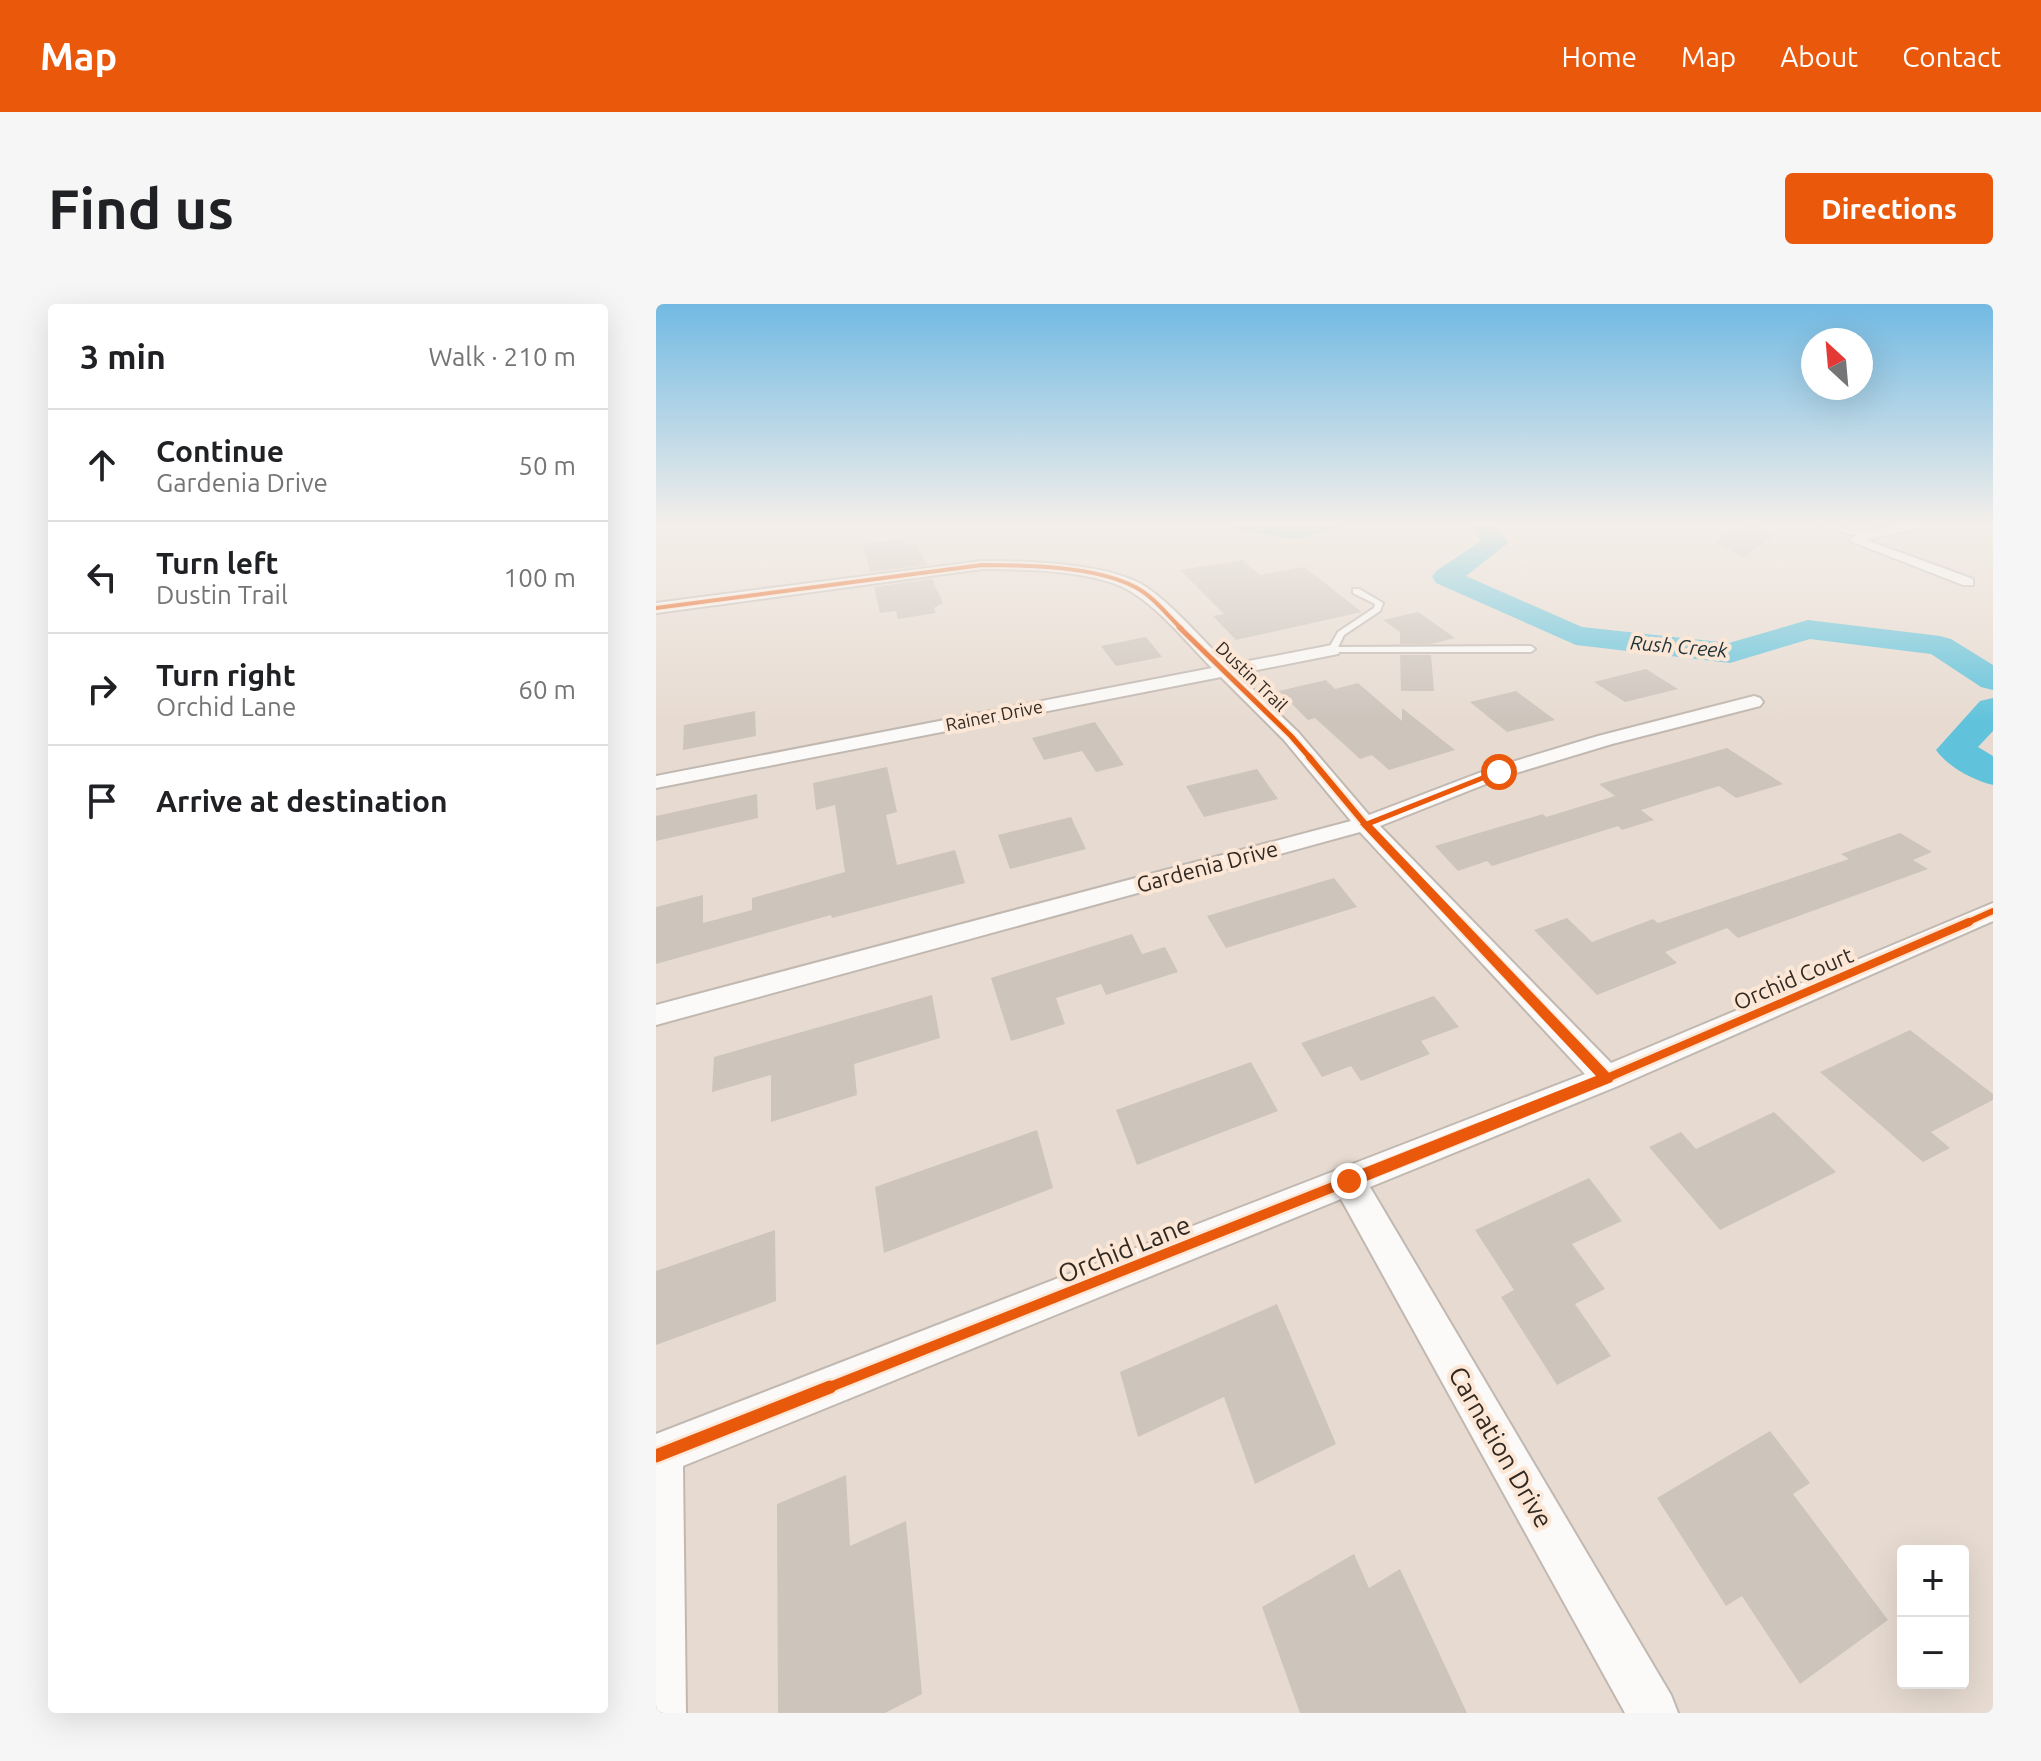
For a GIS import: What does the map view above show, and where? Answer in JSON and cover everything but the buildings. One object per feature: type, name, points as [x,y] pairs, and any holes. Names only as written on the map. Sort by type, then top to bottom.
[{"type":"street","name":"Dustin Trail","points":[[656,608],[793,590]]},
{"type":"street","name":"Dustin Trail","points":[[1139,590],[1291,736],[1365,824],[1607,1078]]},
{"type":"street","name":"Rainer Drive","points":[[656,782],[1332,650]]},
{"type":"street","name":"Gardenia Drive","points":[[656,1015],[1365,824],[1499,772],[1605,740],[1754,702]]},
{"type":"street","name":"Orchid Court","points":[[1607,1078],[1993,911]]},
{"type":"street","name":"Orchid Lane","points":[[659,1454],[1607,1078]]},
{"type":"street","name":"Carnation Drive","points":[[1349,1181],[1653,1713]]},
{"type":"street","points":[[659,1454],[661,1713]]},
{"type":"lane","points":[[1356,591],[1372,597],[1379,603],[1377,609],[1341,634],[1332,650],[1531,649]]},
{"type":"waterway","name":"Rush Creek","points":[[1474,590],[1576,636],[1730,653],[1808,629],[1940,646],[1993,680]]},
{"type":"waterway","name":"Rush Creek","points":[[1993,709],[1955,750],[1993,773]]},
{"type":"cycle path","points":[[656,608],[794,590]]},
{"type":"cycle path","points":[[1139,590],[1291,736],[1365,824],[1607,1078]]},
{"type":"cycle path","points":[[656,1456],[1607,1078],[1993,911]]},
{"type":"route","points":[[1349,1181],[1607,1078],[1365,824],[1499,772]]}]
